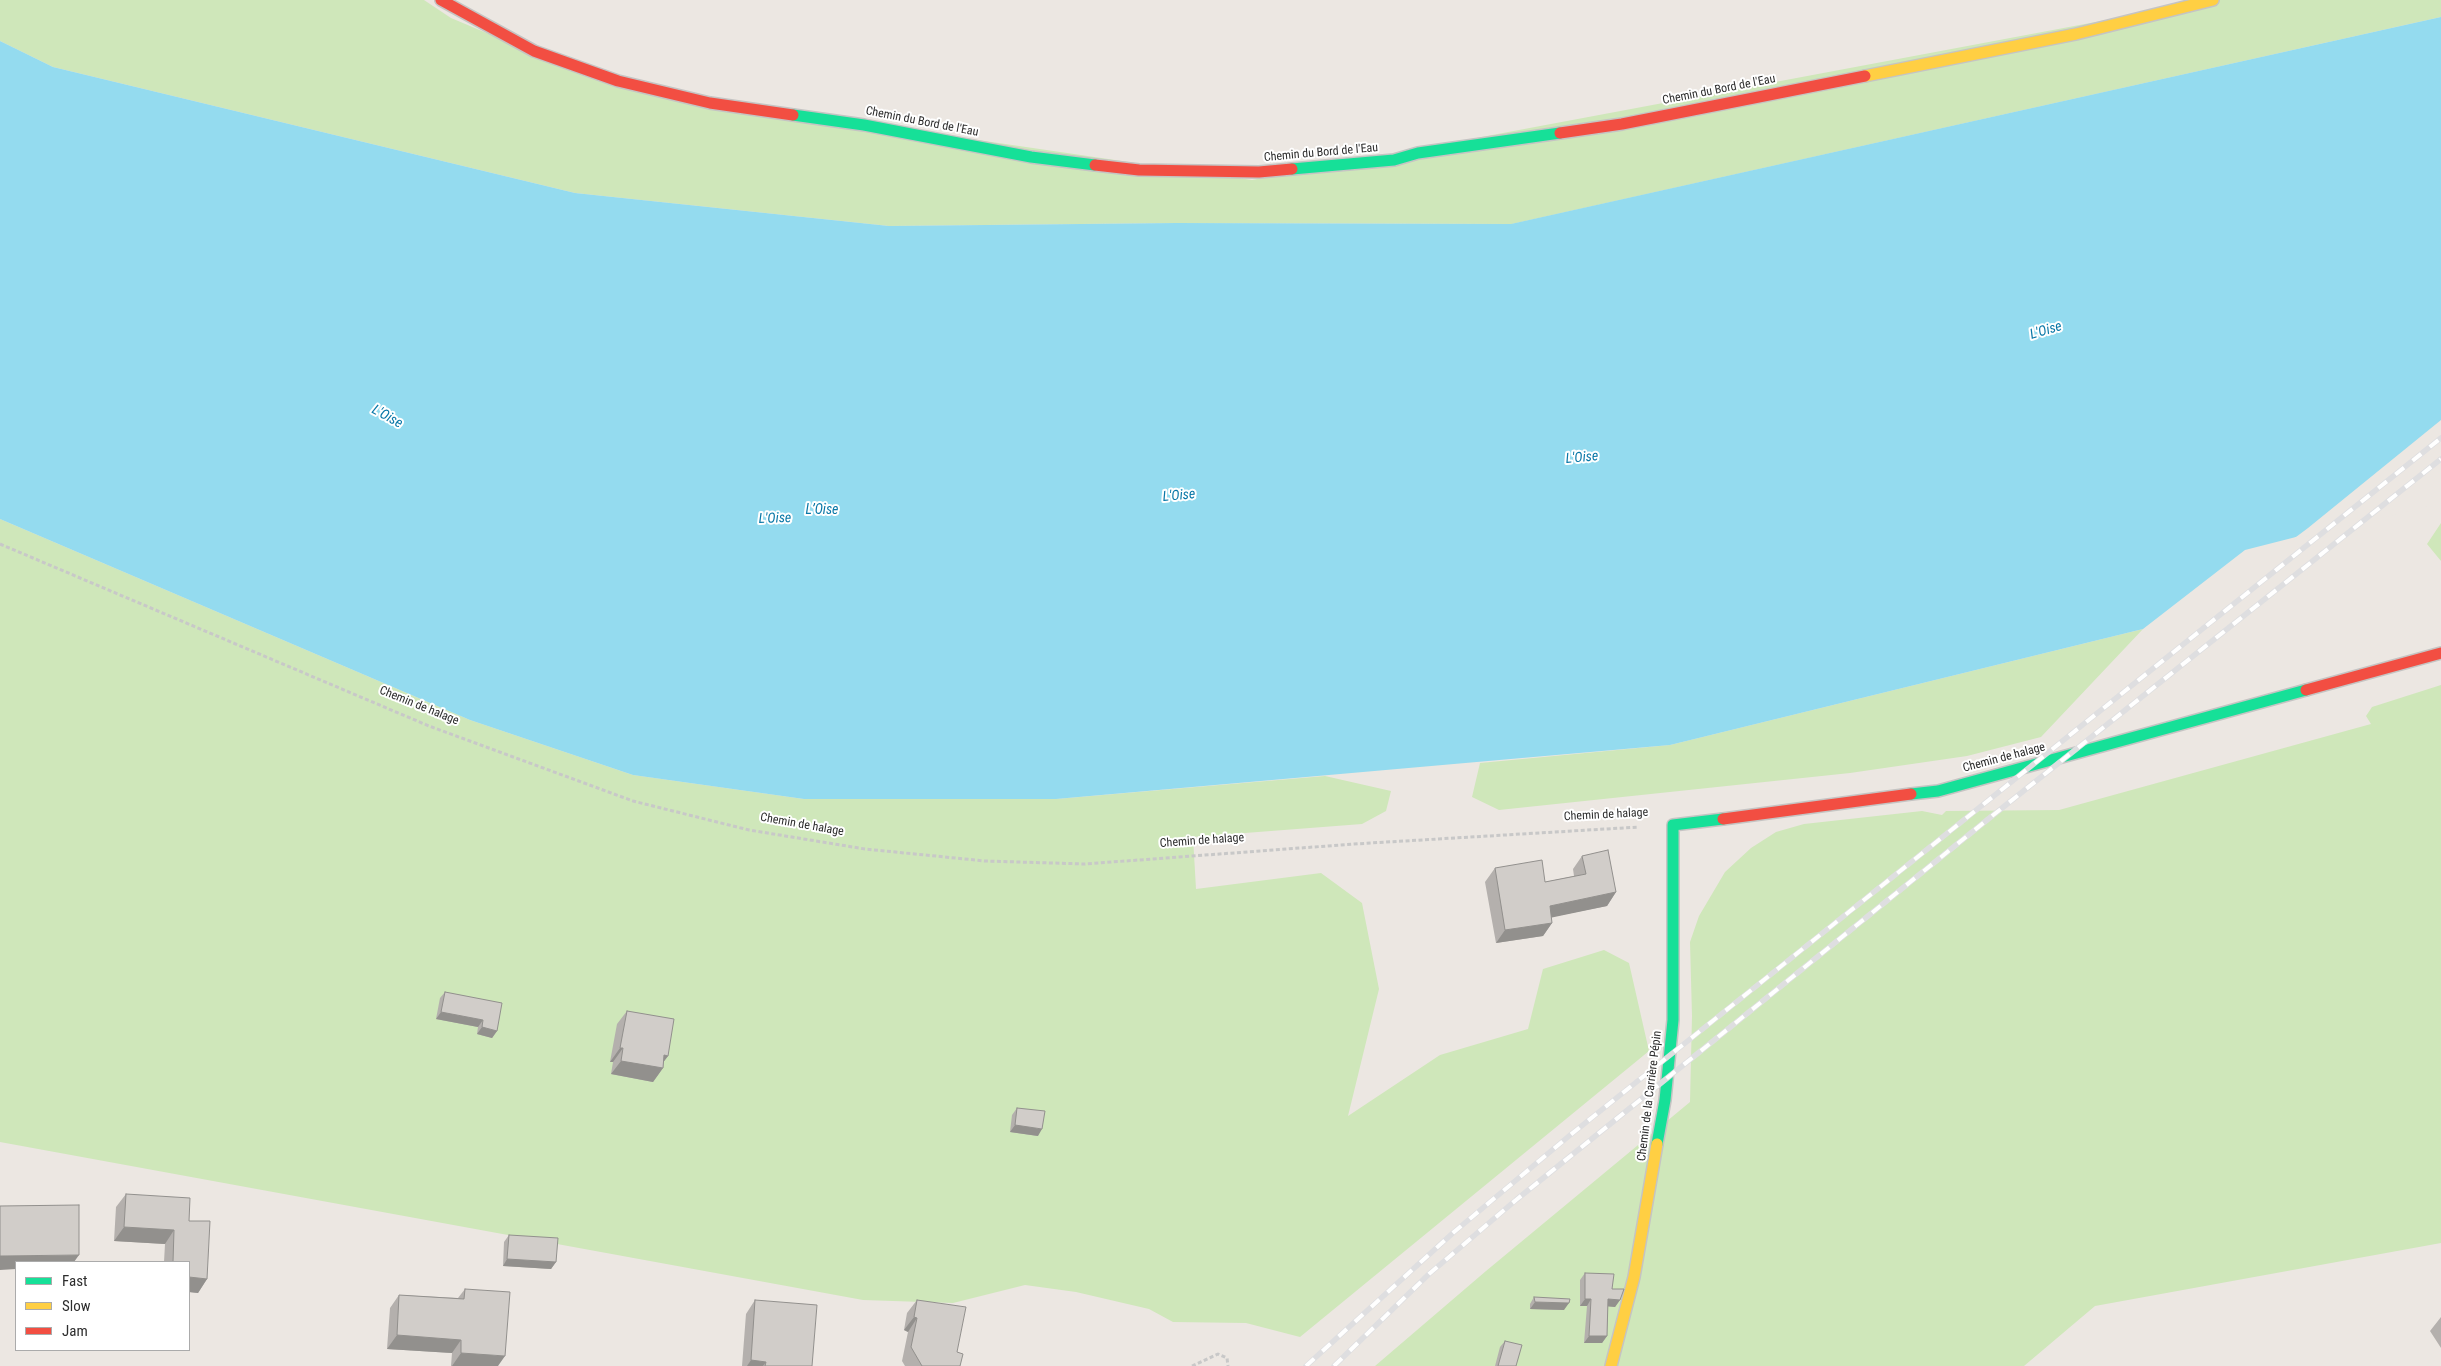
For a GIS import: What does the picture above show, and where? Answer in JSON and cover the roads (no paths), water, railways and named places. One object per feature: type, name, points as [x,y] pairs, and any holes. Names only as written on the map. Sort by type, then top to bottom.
[{"type":"street","name":"Chemin du Bord de l'Eau","points":[[441,0],[534,51],[618,81],[710,102],[864,125],[1031,157],[1139,170],[1259,172],[1394,160],[1418,153],[1622,124],[2076,34],[2213,0]]},
{"type":"street","name":"Chemin de halage","points":[[1673,825],[1938,791],[2441,653]]},
{"type":"street","name":"Chemin de la Carrière Pépin","points":[[1611,1366],[1634,1277],[1665,1100],[1673,1020],[1673,825]]},
{"type":"water","name":"L’Oise","points":[[2441,17],[2441,500],[2245,550],[2143,629],[1670,745],[1056,799],[804,799],[633,775],[470,720],[0,519],[0,41],[53,67],[575,193],[889,226],[1176,223],[1511,224]]},
{"type":"railway","points":[[1306,1366],[1454,1232],[1569,1136],[2441,438]]},
{"type":"railway","points":[[1334,1366],[1429,1274],[1516,1200],[1987,820],[2441,459]]},
{"type":"water label","name":"L'Oise","points":[[2046,331]]},
{"type":"water label","name":"L'Oise","points":[[387,417]]},
{"type":"water label","name":"L'Oise","points":[[1582,458]]},
{"type":"water label","name":"L'Oise","points":[[1179,496]]},
{"type":"water label","name":"L'Oise","points":[[775,519]]}]
